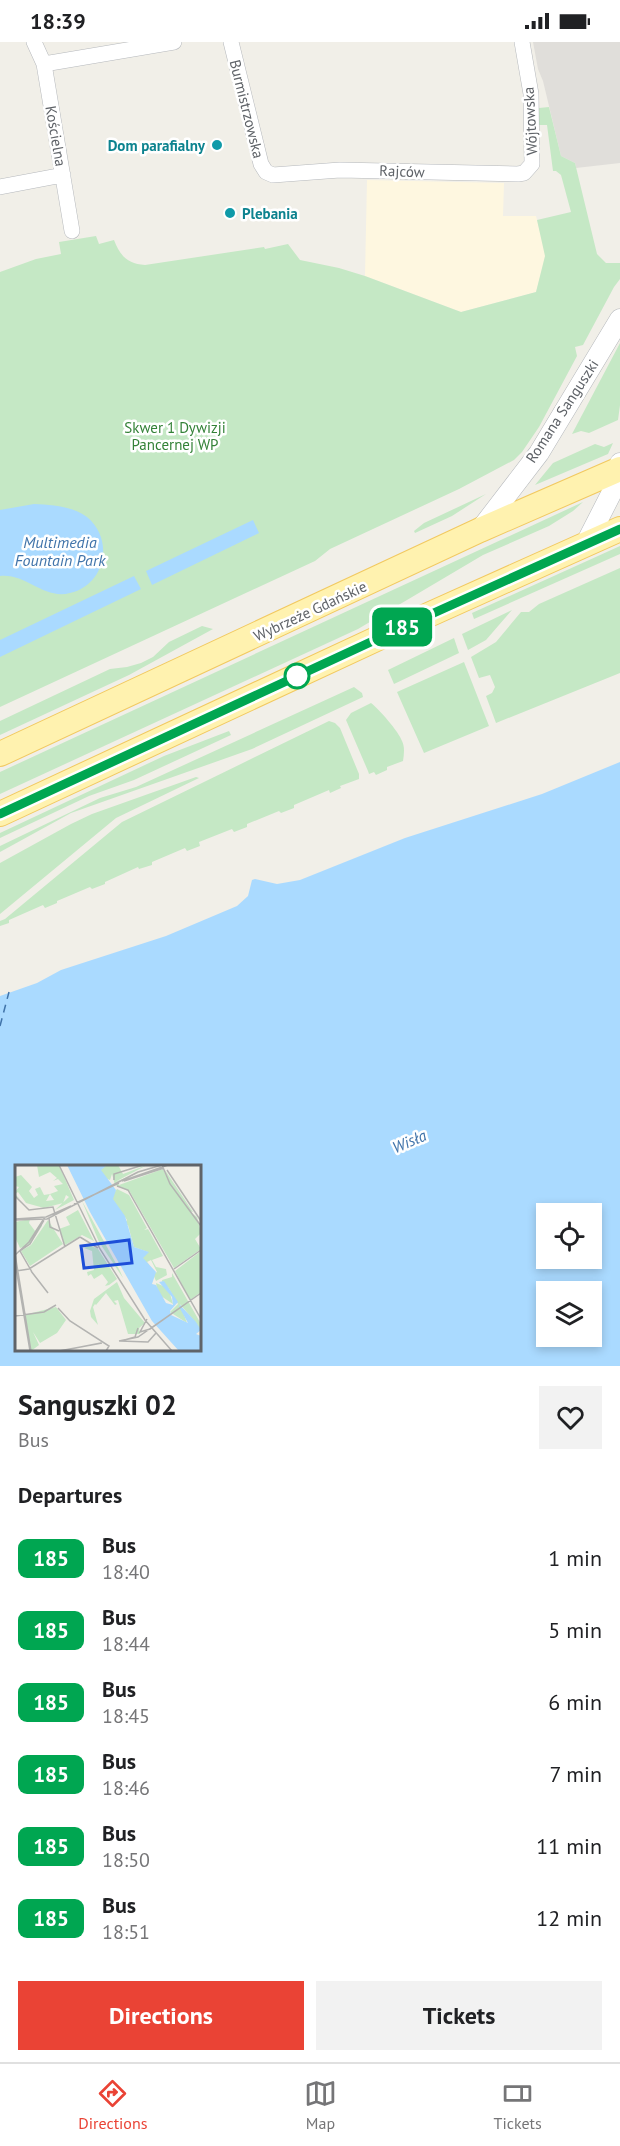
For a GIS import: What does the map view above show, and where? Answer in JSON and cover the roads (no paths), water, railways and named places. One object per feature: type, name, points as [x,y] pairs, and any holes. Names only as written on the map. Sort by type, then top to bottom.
[{"type":"main road","name":"Wybrzeże Gdańskie","points":[[0,754],[619,467]]},
{"type":"main road","points":[[0,814],[620,529]]},
{"type":"street","name":"Kościelna","points":[[34,42],[44,64],[72,231]]},
{"type":"street","points":[[44,64],[174,42]]},
{"type":"street","name":"Burmistrzowska","points":[[231,42],[259,159],[268,174]]},
{"type":"street","name":"Wójtowska","points":[[522,42],[531,94],[528,168]]},
{"type":"street","name":"Rajców","points":[[268,174],[340,170],[518,174],[528,168]]},
{"type":"street","points":[[0,187],[63,175]]},
{"type":"street","name":"Romana Sanguszki","points":[[480,530],[539,453],[620,319]]},
{"type":"street","points":[[586,543],[611,494],[619,467]]},
{"type":"water","name":"Multimedia Fountain Park","points":[[34,504],[75,510],[87,517],[96,527],[101,537],[102,561],[98,572],[82,588],[70,593],[52,593],[18,578],[0,576],[0,510]]},
{"type":"water","points":[[253,520],[259,533],[152,585],[146,571]]},
{"type":"water","points":[[134,576],[141,589],[0,657],[0,640]]},
{"type":"water","name":"Wisła","points":[[620,762],[620,1366],[0,1366],[0,996],[37,983],[61,970],[166,936],[237,906],[248,896],[252,880],[277,884],[300,880],[405,838],[542,794]]},
{"type":"place","name":"Dom parafialny","points":[[217,145]]},
{"type":"place","name":"Plebania","points":[[230,213]]},
{"type":"park label","name":"Skwer 1 Dywizji Pancernej WP","points":[[175,436]]}]
